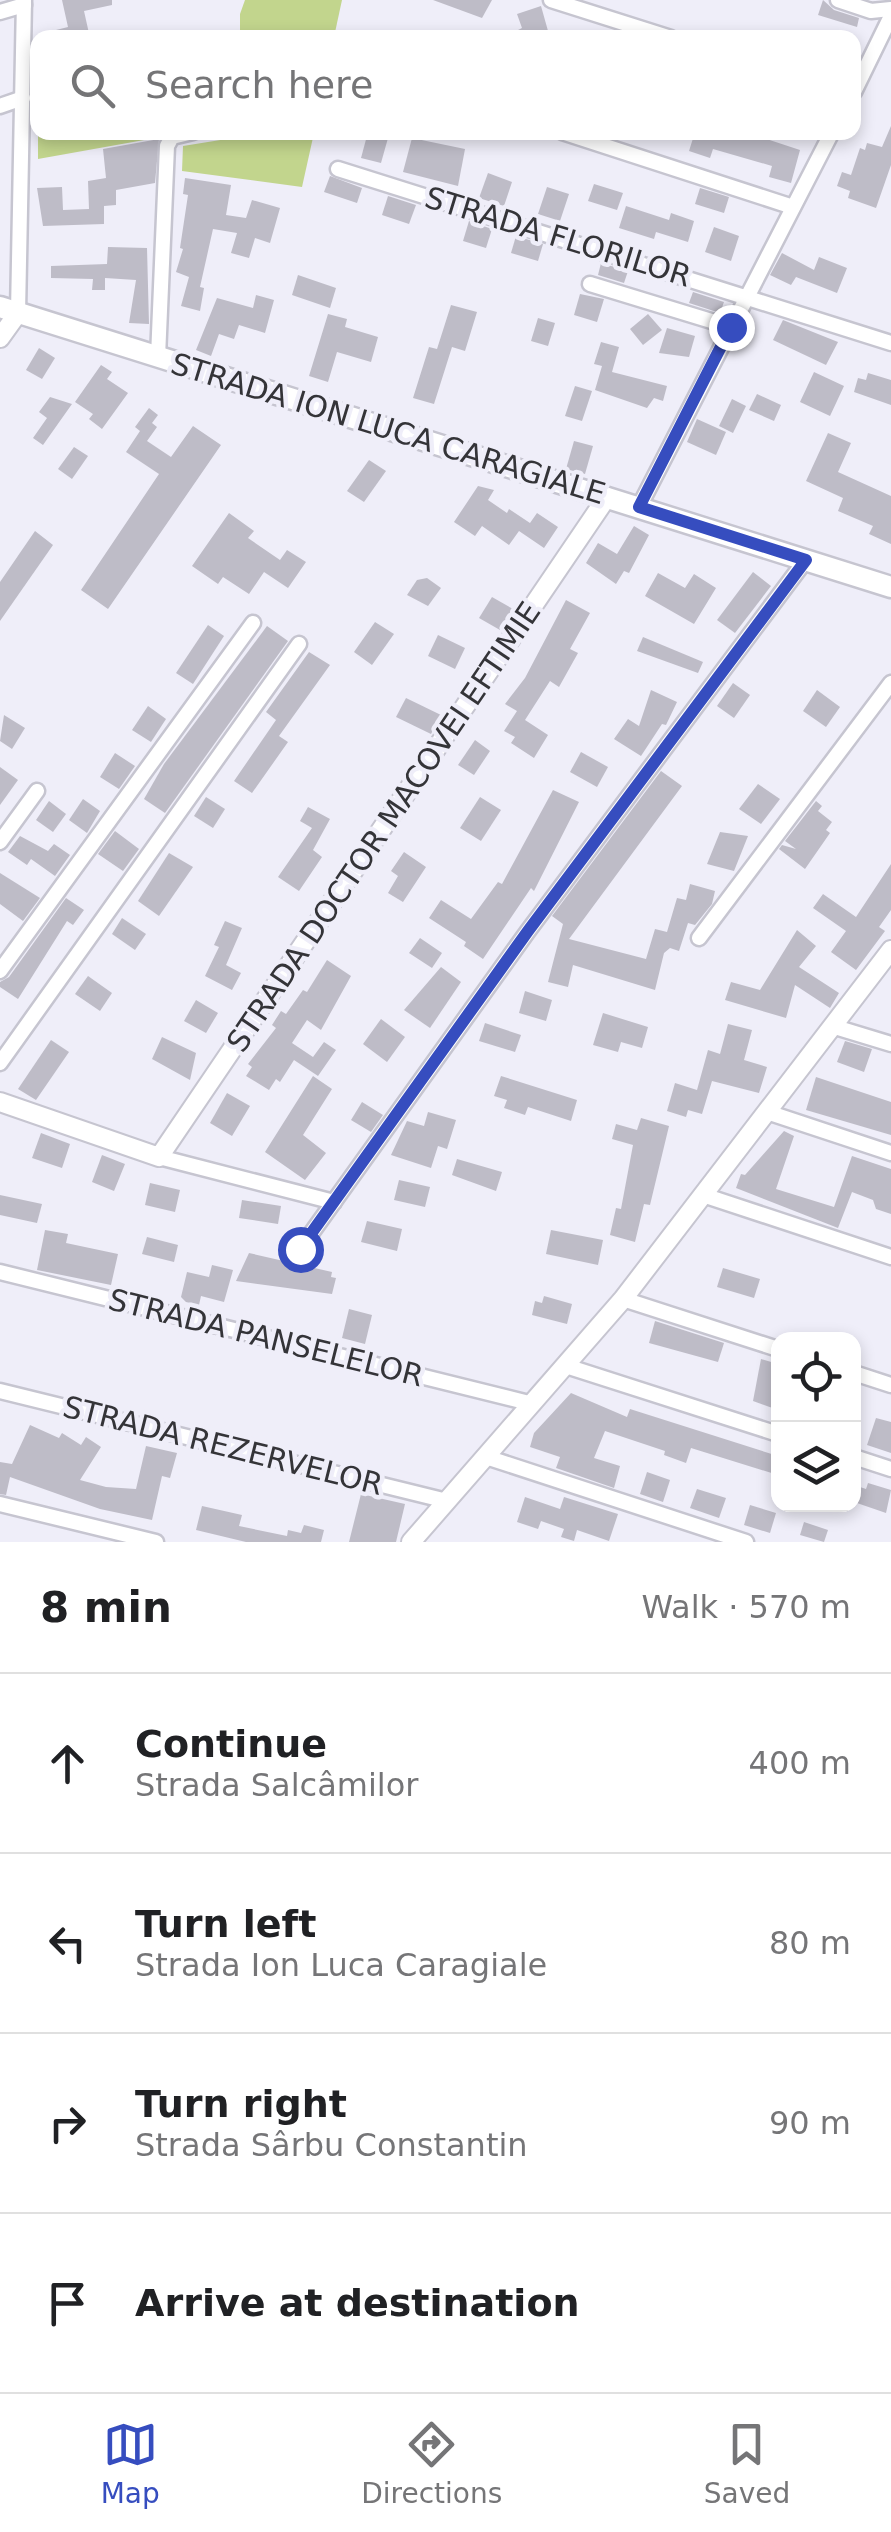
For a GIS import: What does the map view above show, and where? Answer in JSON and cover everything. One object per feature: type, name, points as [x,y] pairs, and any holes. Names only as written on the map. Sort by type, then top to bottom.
[{"type":"main road","name":"STRADA ION LUCA CARAGIALE","points":[[7,320],[158,357],[891,587]]},
{"type":"street","points":[[551,0],[646,30]]},
{"type":"street","points":[[838,0],[871,10],[890,7]]},
{"type":"street","points":[[0,12],[24,2],[23,98],[7,320]]},
{"type":"street","points":[[861,75],[890,7]]},
{"type":"street","points":[[0,106],[23,98]]},
{"type":"street","points":[[158,357],[171,140]]},
{"type":"street","points":[[587,140],[794,207]]},
{"type":"street","points":[[639,507],[828,140]]},
{"type":"street","name":"STRADA FLORILOR","points":[[338,169],[891,343]]},
{"type":"street","points":[[590,284],[731,327]]},
{"type":"street","name":"STRADA DOCTOR MACOVEI EFTIMIE","points":[[159,1157],[607,496]]},
{"type":"street","points":[[300,1249],[528,931],[806,560]]},
{"type":"street","points":[[0,972],[253,624]]},
{"type":"street","points":[[0,1063],[300,644]]},
{"type":"street","points":[[699,938],[891,683]]},
{"type":"street","points":[[0,842],[38,791]]},
{"type":"street","points":[[411,1542],[623,1299],[770,1113],[891,950]]},
{"type":"street","points":[[835,1027],[891,1044]]},
{"type":"street","points":[[3,1109],[159,1157],[334,1202]]},
{"type":"street","points":[[770,1113],[891,1152]]},
{"type":"street","points":[[706,1196],[891,1257]]},
{"type":"street","name":"STRADA PANSELELOR","points":[[0,1272],[533,1404]]},
{"type":"street","points":[[623,1299],[771,1347]]},
{"type":"street","points":[[566,1366],[771,1432]]},
{"type":"street","points":[[861,1375],[891,1386]]},
{"type":"street","name":"STRADA REZERVELOR","points":[[0,1392],[447,1501]]},
{"type":"street","points":[[486,1457],[746,1542]]},
{"type":"street","points":[[861,1459],[891,1469]]},
{"type":"street","points":[[0,1504],[156,1542]]},
{"type":"green space","points":[[245,0],[342,0],[336,30],[240,30]]},
{"type":"green space","points":[[38,140],[144,140],[38,159]]},
{"type":"green space","points":[[220,140],[312,140],[302,187],[182,171],[183,146]]},
{"type":"building","points":[[62,0],[112,0],[112,5],[84,11],[88,30],[56,30],[68,27]]},
{"type":"building","points":[[433,0],[492,0],[482,18]]},
{"type":"building","points":[[823,0],[834,10],[859,18],[857,27],[818,15]]},
{"type":"building","points":[[541,6],[548,30],[518,30],[522,28],[517,14]]},
{"type":"building","points":[[891,126],[891,165],[876,208],[848,198],[850,191],[837,186],[842,172],[851,175],[860,148],[865,150],[867,143],[882,147]]},
{"type":"building","points":[[159,140],[155,183],[116,190],[116,205],[104,206],[104,224],[43,226],[37,188],[62,187],[63,210],[89,209],[88,181],[106,178],[103,149]]},
{"type":"building","points":[[366,140],[387,140],[381,163],[361,158]]},
{"type":"building","points":[[411,140],[465,149],[458,186],[403,172]]},
{"type":"building","points":[[692,140],[769,140],[800,150],[791,183],[769,177],[772,166],[713,149],[710,158],[689,151]]},
{"type":"building","points":[[488,173],[512,182],[504,206],[479,198]]},
{"type":"building","points":[[330,176],[362,188],[357,203],[324,192]]},
{"type":"building","points":[[185,178],[231,185],[226,215],[246,218],[252,200],[280,208],[270,243],[255,238],[249,258],[231,253],[237,233],[213,229],[200,287],[204,288],[200,311],[181,306],[189,277],[176,272],[183,249],[180,248],[188,195],[183,194]]},
{"type":"building","points":[[594,184],[623,193],[617,210],[588,201]]},
{"type":"building","points":[[547,187],[569,194],[560,221],[538,214]]},
{"type":"building","points":[[700,188],[729,197],[724,213],[695,204]]},
{"type":"building","points":[[388,196],[416,205],[409,224],[382,215]]},
{"type":"building","points":[[626,206],[669,220],[671,213],[694,221],[688,242],[656,232],[654,239],[619,228]]},
{"type":"building","points":[[469,221],[492,229],[486,248],[463,241]]},
{"type":"building","points":[[714,227],[739,236],[731,261],[705,252]]},
{"type":"building","points":[[516,236],[543,244],[538,261],[511,253]]},
{"type":"building","points":[[108,247],[147,248],[149,324],[129,323],[136,280],[105,278],[105,290],[92,290],[93,279],[51,278],[51,266],[107,264]]},
{"type":"building","points":[[782,253],[814,270],[819,257],[847,268],[837,293],[796,277],[791,285],[770,275]]},
{"type":"building","points":[[601,263],[628,271],[624,283],[598,275]]},
{"type":"building","points":[[298,275],[336,288],[330,308],[292,295]]},
{"type":"building","points":[[693,292],[724,302],[720,313],[689,303]]},
{"type":"building","points":[[580,294],[604,299],[597,322],[574,315]]},
{"type":"building","points":[[256,295],[274,300],[265,333],[239,325],[234,339],[219,334],[211,356],[196,350],[217,298],[253,308]]},
{"type":"building","points":[[451,305],[477,312],[465,351],[452,347],[434,404],[413,398],[429,347],[437,349]]},
{"type":"building","points":[[328,314],[347,319],[345,327],[378,337],[371,362],[337,352],[328,382],[309,376]]},
{"type":"building","points":[[648,314],[662,330],[643,345],[630,329]]},
{"type":"building","points":[[538,318],[555,323],[548,346],[531,341]]},
{"type":"building","points":[[783,320],[838,342],[826,365],[773,340]]},
{"type":"building","points":[[667,328],[695,336],[689,357],[659,353]]},
{"type":"building","points":[[601,342],[619,347],[612,372],[667,386],[663,401],[654,398],[647,408],[595,390],[602,366],[594,364]]},
{"type":"building","points":[[39,348],[55,358],[42,379],[26,370]]},
{"type":"building","points":[[101,365],[112,372],[107,379],[128,393],[102,429],[89,419],[93,414],[75,402]]},
{"type":"building","points":[[814,372],[844,386],[830,416],[800,402]]},
{"type":"building","points":[[868,373],[891,380],[891,405],[854,392],[858,378],[866,380]]},
{"type":"building","points":[[575,386],[592,391],[582,421],[565,416]]},
{"type":"building","points":[[757,394],[781,405],[774,421],[749,410]]},
{"type":"building","points":[[50,397],[72,404],[43,445],[33,438],[47,418],[39,412]]},
{"type":"building","points":[[732,399],[746,406],[733,433],[719,426]]},
{"type":"building","points":[[149,408],[158,415],[152,423],[157,427],[147,441],[171,457],[193,426],[221,445],[108,609],[81,590],[159,474],[126,452],[140,431],[135,427]]},
{"type":"building","points":[[697,419],[726,432],[716,455],[687,442]]},
{"type":"building","points":[[828,433],[851,443],[838,472],[891,496],[891,544],[869,534],[873,526],[838,511],[843,498],[806,481]]},
{"type":"building","points":[[574,441],[593,446],[585,474],[566,469]]},
{"type":"building","points":[[74,447],[88,456],[72,479],[58,469]]},
{"type":"building","points":[[369,460],[386,471],[364,502],[347,491]]},
{"type":"building","points":[[478,486],[494,490],[488,500],[507,513],[509,509],[530,523],[537,513],[558,527],[544,548],[519,531],[509,545],[482,526],[475,536],[454,522]]},
{"type":"building","points":[[229,513],[254,531],[248,538],[280,560],[287,550],[306,562],[288,588],[264,572],[249,594],[223,577],[218,584],[192,566]]},
{"type":"building","points":[[634,526],[649,535],[629,573],[624,571],[616,584],[586,563],[598,543],[617,554]]},
{"type":"building","points":[[35,531],[53,545],[0,621],[0,582]]},
{"type":"building","points":[[753,572],[771,586],[735,633],[717,620]]},
{"type":"building","points":[[658,573],[685,588],[694,574],[716,588],[694,624],[645,596]]},
{"type":"building","points":[[427,578],[441,588],[428,606],[407,595],[417,580]]},
{"type":"building","points":[[492,597],[513,609],[500,630],[479,618]]},
{"type":"building","points":[[566,600],[590,613],[570,649],[578,653],[559,687],[550,681],[525,720],[548,735],[534,758],[511,743],[515,737],[504,731],[517,711],[505,704],[525,678]]},
{"type":"building","points":[[375,622],[394,634],[372,665],[354,652]]},
{"type":"building","points":[[208,625],[224,636],[193,684],[176,673]]},
{"type":"building","points":[[267,626],[288,641],[165,813],[144,799],[164,764]]},
{"type":"building","points":[[438,635],[465,648],[455,669],[428,656]]},
{"type":"building","points":[[643,637],[703,662],[698,673],[637,651]]},
{"type":"building","points":[[309,652],[330,665],[279,736],[288,742],[252,793],[234,781],[276,720],[266,712]]},
{"type":"building","points":[[733,683],[750,695],[734,718],[717,706]]},
{"type":"building","points":[[651,690],[677,702],[666,725],[662,724],[641,756],[614,739],[628,719],[639,726]]},
{"type":"building","points":[[817,690],[840,707],[826,727],[803,711]]},
{"type":"building","points":[[406,698],[441,715],[431,734],[396,717]]},
{"type":"building","points":[[148,706],[166,719],[151,742],[132,730]]},
{"type":"building","points":[[4,715],[25,728],[12,749],[0,741]]},
{"type":"building","points":[[475,740],[490,751],[474,775],[458,765]]},
{"type":"building","points":[[581,752],[608,767],[597,787],[570,772]]},
{"type":"building","points":[[115,753],[135,766],[119,789],[100,777]]},
{"type":"building","points":[[0,767],[18,780],[0,805]]},
{"type":"building","points":[[661,771],[682,786],[569,939],[646,959],[655,929],[667,932],[677,898],[686,900],[690,884],[715,891],[712,904],[695,925],[688,923],[679,951],[670,948],[664,953],[655,990],[573,965],[568,987],[548,982],[563,924],[552,916]]},
{"type":"building","points":[[758,784],[780,799],[761,824],[739,809]]},
{"type":"building","points":[[553,790],[579,802],[534,891],[531,888],[483,959],[464,946],[466,942],[429,918],[441,900],[471,919],[498,882],[502,884]]},
{"type":"building","points":[[206,797],[225,809],[213,828],[194,816]]},
{"type":"building","points":[[480,797],[501,810],[481,841],[460,828]]},
{"type":"building","points":[[83,799],[100,811],[87,833],[69,820]]},
{"type":"building","points":[[49,801],[66,814],[53,832],[36,820]]},
{"type":"building","points":[[816,801],[822,806],[818,811],[832,822],[826,830],[830,833],[805,869],[779,849],[782,845],[796,849],[785,841]]},
{"type":"building","points":[[308,807],[330,819],[313,850],[322,857],[299,891],[278,877],[312,828],[300,821]]},
{"type":"building","points":[[115,831],[139,849],[123,871],[98,854]]},
{"type":"building","points":[[720,832],[748,836],[734,871],[707,864]]},
{"type":"building","points":[[20,836],[48,851],[54,844],[70,855],[55,876],[31,859],[27,865],[8,852]]},
{"type":"building","points":[[404,852],[426,867],[403,902],[388,893],[398,876],[391,871]]},
{"type":"building","points":[[169,853],[193,867],[159,916],[138,901]]},
{"type":"building","points":[[891,864],[891,910],[879,927],[885,931],[856,970],[831,952],[846,931],[813,908],[823,894],[856,917]]},
{"type":"building","points":[[0,873],[40,898],[23,921],[0,904]]},
{"type":"building","points":[[66,898],[84,910],[73,925],[67,921],[18,999],[0,987],[0,982],[9,977]]},
{"type":"building","points":[[122,918],[146,934],[135,950],[112,934]]},
{"type":"building","points":[[225,921],[242,928],[226,965],[241,973],[232,990],[205,976],[219,947],[214,945]]},
{"type":"building","points":[[797,930],[816,946],[799,967],[839,993],[830,1008],[795,985],[786,1018],[725,1000],[731,982],[760,990]]},
{"type":"building","points":[[420,938],[442,953],[432,968],[409,953]]},
{"type":"building","points":[[327,960],[351,976],[321,1030],[307,1020],[292,1043],[313,1057],[324,1042],[336,1050],[318,1076],[294,1060],[280,1082],[276,1079],[269,1090],[246,1076],[252,1067],[248,1064],[276,1028],[272,1025],[281,1011],[286,1014],[303,990],[307,992]]},
{"type":"building","points":[[441,967],[461,982],[430,1028],[404,1010]]},
{"type":"building","points":[[88,976],[112,993],[100,1011],[75,994]]},
{"type":"building","points":[[525,991],[552,1000],[546,1021],[519,1013]]},
{"type":"building","points":[[196,1000],[218,1013],[206,1033],[184,1021]]},
{"type":"building","points":[[603,1013],[648,1027],[642,1048],[621,1042],[618,1052],[593,1045]]},
{"type":"building","points":[[381,1019],[405,1037],[387,1062],[363,1044]]},
{"type":"building","points":[[485,1023],[521,1035],[515,1052],[479,1041]]},
{"type":"building","points":[[728,1024],[752,1030],[744,1060],[767,1067],[759,1093],[712,1081],[702,1114],[688,1110],[686,1117],[667,1111],[675,1083],[697,1090],[708,1050],[720,1054]]},
{"type":"building","points":[[162,1037],[196,1053],[190,1080],[152,1059]]},
{"type":"building","points":[[51,1040],[69,1052],[36,1100],[18,1089]]},
{"type":"building","points":[[845,1041],[872,1049],[864,1072],[837,1062]]},
{"type":"building","points":[[313,1076],[332,1089],[303,1135],[326,1153],[305,1180],[265,1152]]},
{"type":"building","points":[[501,1076],[577,1100],[571,1121],[528,1107],[525,1115],[504,1108],[507,1100],[494,1096]]},
{"type":"building","points":[[816,1077],[891,1102],[891,1135],[806,1110]]},
{"type":"building","points":[[227,1093],[250,1106],[232,1136],[210,1123]]},
{"type":"building","points":[[362,1102],[383,1115],[371,1132],[351,1120]]},
{"type":"building","points":[[428,1112],[456,1120],[447,1149],[438,1146],[431,1168],[391,1155],[407,1121],[424,1126]]},
{"type":"building","points":[[641,1118],[669,1126],[650,1205],[644,1204],[635,1242],[610,1235],[616,1208],[621,1209],[633,1145],[612,1139],[616,1124],[637,1130]]},
{"type":"building","points":[[784,1131],[794,1136],[776,1189],[834,1207],[852,1156],[891,1169],[891,1214],[876,1209],[873,1200],[852,1192],[838,1228],[736,1188],[741,1174],[745,1175]]},
{"type":"building","points":[[41,1133],[70,1144],[62,1168],[32,1158]]},
{"type":"building","points":[[102,1155],[125,1164],[114,1191],[92,1182]]},
{"type":"building","points":[[457,1159],[502,1172],[496,1191],[452,1175]]},
{"type":"building","points":[[399,1180],[430,1187],[425,1207],[394,1200]]},
{"type":"building","points":[[150,1183],[180,1190],[175,1212],[145,1205]]},
{"type":"building","points":[[0,1195],[42,1204],[37,1223],[0,1215]]},
{"type":"building","points":[[242,1200],[281,1206],[278,1224],[239,1218]]},
{"type":"building","points":[[367,1221],[402,1229],[397,1251],[361,1242]]},
{"type":"building","points":[[45,1230],[68,1234],[66,1243],[118,1254],[111,1285],[37,1270]]},
{"type":"building","points":[[551,1230],[603,1240],[598,1265],[546,1254]]},
{"type":"building","points":[[147,1237],[178,1245],[174,1262],[142,1254]]},
{"type":"building","points":[[249,1253],[332,1272],[331,1277],[336,1278],[332,1294],[236,1281]]},
{"type":"building","points":[[212,1265],[233,1270],[224,1302],[201,1296],[199,1305],[186,1302],[181,1297],[187,1272],[209,1277]]},
{"type":"building","points":[[723,1268],[760,1279],[754,1298],[717,1287]]},
{"type":"building","points":[[544,1296],[572,1304],[567,1324],[532,1315],[535,1301],[542,1303]]},
{"type":"building","points":[[349,1309],[372,1315],[365,1344],[342,1338]]},
{"type":"building","points":[[655,1321],[724,1343],[718,1362],[649,1343]]},
{"type":"building","points":[[761,1359],[771,1362],[771,1407],[753,1401]]},
{"type":"building","points":[[571,1393],[627,1417],[630,1409],[771,1454],[771,1473],[691,1448],[686,1463],[664,1455],[665,1451],[605,1431],[594,1458],[620,1466],[614,1488],[556,1468],[560,1457],[530,1447],[534,1433]]},
{"type":"building","points":[[876,1418],[891,1422],[891,1453],[867,1445]]},
{"type":"building","points":[[30,1425],[59,1438],[62,1433],[81,1445],[86,1437],[101,1447],[80,1480],[106,1487],[136,1489],[146,1446],[177,1453],[170,1478],[162,1476],[152,1520],[100,1509],[10,1477],[6,1495],[0,1494],[0,1462],[12,1464]]},
{"type":"building","points":[[647,1472],[670,1480],[663,1502],[640,1494]]},
{"type":"building","points":[[868,1483],[891,1490],[886,1513],[861,1504],[861,1487],[866,1489]]},
{"type":"building","points":[[697,1489],[726,1498],[719,1518],[690,1508]]},
{"type":"building","points":[[361,1494],[405,1504],[396,1542],[349,1542]]},
{"type":"building","points":[[525,1497],[560,1509],[564,1497],[618,1514],[609,1541],[577,1530],[574,1541],[561,1537],[564,1529],[541,1521],[538,1529],[517,1522]]},
{"type":"building","points":[[750,1505],[776,1513],[770,1533],[744,1525]]},
{"type":"building","points":[[202,1506],[242,1515],[239,1526],[287,1536],[288,1530],[301,1533],[304,1525],[324,1530],[321,1542],[246,1542],[196,1530]]},
{"type":"building","points":[[804,1522],[828,1530],[824,1542],[800,1535]]},
{"type":"route","points":[[300,1249],[528,931],[806,560],[639,507],[731,327]]}]
